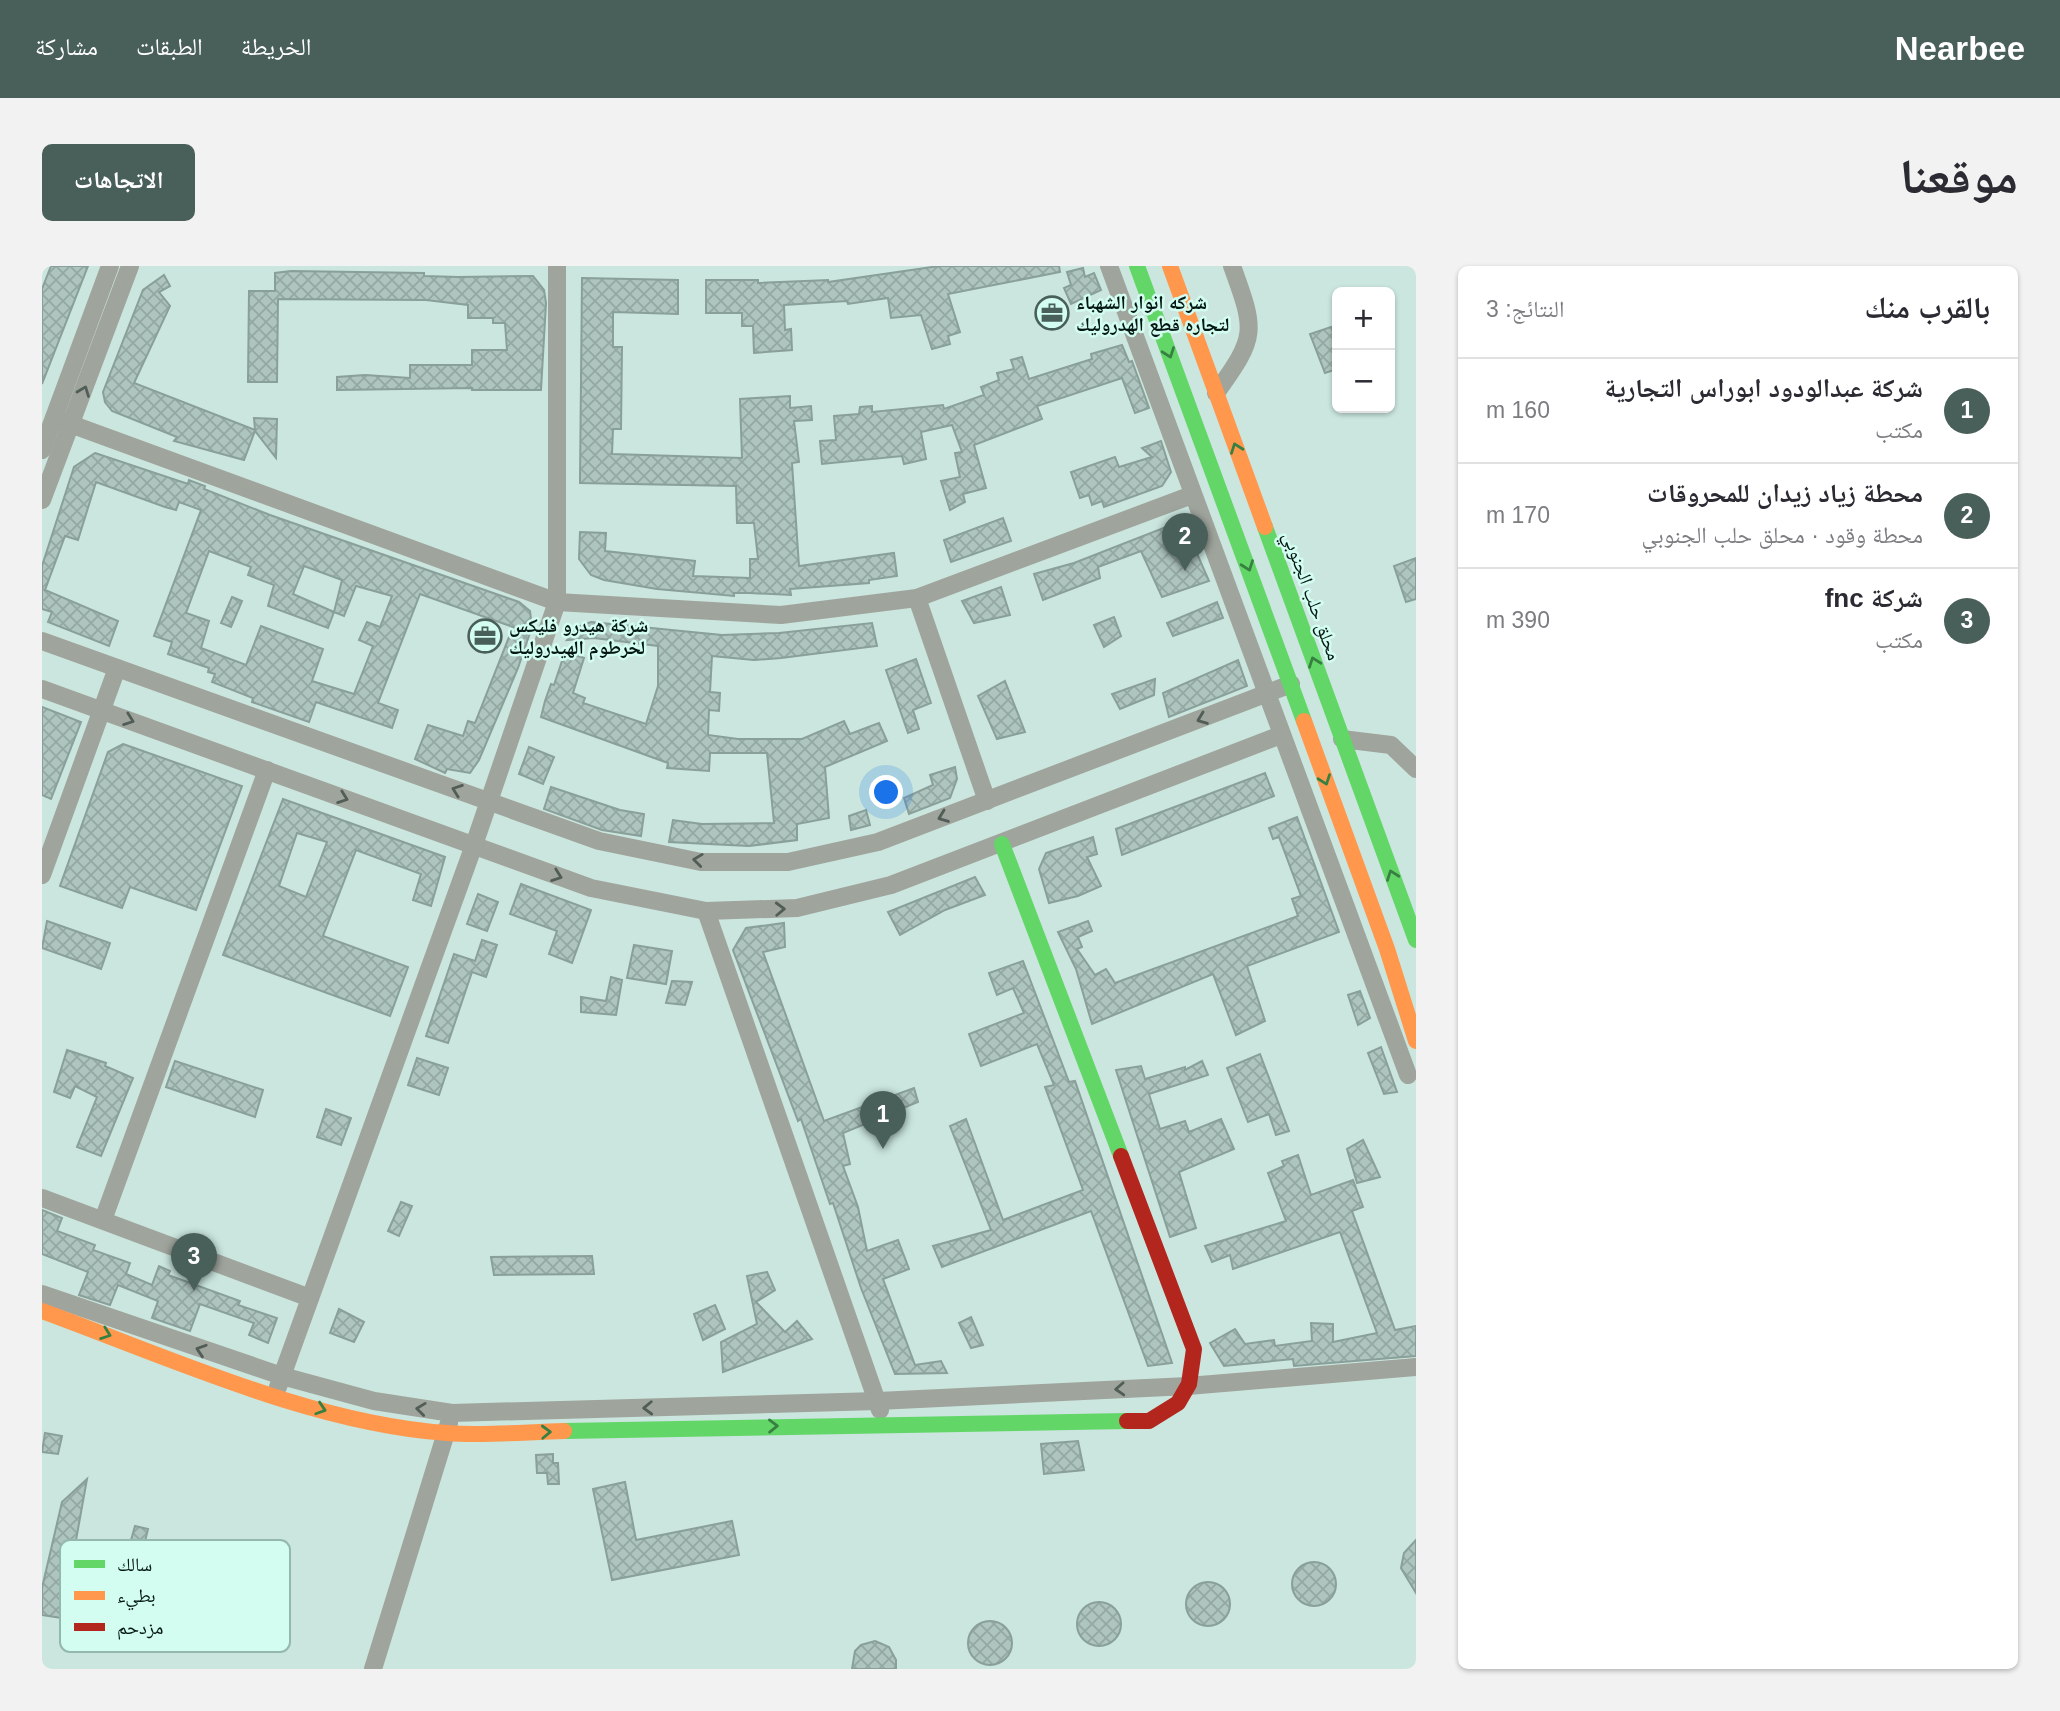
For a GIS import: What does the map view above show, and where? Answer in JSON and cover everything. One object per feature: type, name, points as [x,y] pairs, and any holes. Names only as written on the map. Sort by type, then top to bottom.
[{"type":"main road","points":[[1137,266],[1387,948],[1416,1041]]},
{"type":"main road","name":"محلق حلب الجنوبي","points":[[1170,266],[1416,940]]},
{"type":"main road","points":[[42,1311],[275,1394],[351,1418],[447,1433],[1149,1421],[1174,1411],[1188,1386],[1194,1363],[1189,1333],[1002,844]]},
{"type":"street","points":[[42,450],[110,266]]},
{"type":"street","points":[[42,500],[131,266]]},
{"type":"street","points":[[275,1394],[474,845],[557,602],[557,266]]},
{"type":"street","points":[[1109,266],[1408,1075]]},
{"type":"street","points":[[1216,393],[1245,351],[1250,335],[1250,318],[1232,266]]},
{"type":"street","points":[[54,418],[557,602],[780,615],[917,598],[1192,495]]},
{"type":"street","points":[[917,598],[987,801]]},
{"type":"street","points":[[42,641],[599,841],[701,862],[788,862],[877,842],[1291,684]]},
{"type":"street","points":[[42,875],[117,668]]},
{"type":"street","points":[[42,689],[591,888],[706,911],[797,908],[891,885],[1281,735]]},
{"type":"street","points":[[1342,739],[1391,745],[1416,769]]},
{"type":"street","points":[[103,1220],[267,770]]},
{"type":"street","points":[[706,911],[884,1424]]},
{"type":"street","points":[[42,1198],[310,1298]]},
{"type":"street","points":[[42,1294],[282,1376],[374,1401],[452,1413],[878,1401],[1188,1386],[1416,1367]]},
{"type":"street","points":[[686,1407],[686,1428]]},
{"type":"street","points":[[373,1669],[452,1413]]},
{"type":"building","points":[[51,266],[88,266],[42,384],[42,289]]},
{"type":"building","points":[[939,266],[1059,266],[1060,272],[948,294],[960,332],[948,336],[950,344],[932,349],[921,315],[891,318],[888,298],[848,304],[847,301],[784,305],[785,330],[791,329],[792,350],[754,353],[753,326],[742,326],[742,313],[706,313],[706,280],[758,280],[758,283],[828,282]]},
{"type":"building","points":[[1083,268],[1085,277],[1094,273],[1101,290],[1071,304],[1064,288],[1071,285],[1067,272]]},
{"type":"building","points":[[275,273],[424,273],[424,276],[458,277],[533,276],[544,290],[546,303],[541,390],[337,390],[337,377],[365,375],[410,378],[410,365],[472,365],[472,350],[507,350],[505,323],[493,323],[493,318],[468,318],[468,305],[426,300],[278,299],[277,382],[248,382],[249,291],[275,291]]},
{"type":"building","points":[[164,275],[170,286],[159,292],[170,306],[134,383],[255,430],[254,418],[277,419],[276,458],[255,431],[244,460],[174,441],[177,437],[112,411],[105,402],[103,392],[143,290]]},
{"type":"building","points":[[582,278],[678,280],[678,314],[613,312],[613,347],[622,347],[621,429],[613,429],[612,454],[742,458],[740,399],[790,396],[790,408],[811,406],[812,420],[794,421],[799,462],[792,463],[799,566],[894,553],[897,576],[869,580],[869,583],[790,589],[791,595],[734,593],[734,596],[657,589],[604,580],[591,575],[579,559],[580,532],[606,533],[605,551],[695,561],[693,576],[750,578],[750,559],[758,559],[754,523],[737,523],[736,486],[580,483]]},
{"type":"building","points":[[1331,327],[1332,371],[1325,373],[1310,334]]},
{"type":"building","points":[[1122,345],[1129,362],[1132,361],[1149,408],[1135,413],[1122,378],[1037,406],[1042,419],[974,445],[986,488],[963,494],[965,502],[950,510],[941,481],[960,477],[955,453],[962,452],[952,425],[921,432],[926,459],[904,464],[902,456],[822,464],[820,441],[836,440],[834,416],[859,414],[860,407],[872,406],[872,412],[943,405],[944,409],[984,395],[981,387],[999,380],[997,373],[1014,369],[1011,360],[1022,357],[1029,379],[1092,359],[1091,354]]},
{"type":"building","points":[[1161,441],[1171,472],[1162,486],[1104,507],[1102,501],[1092,505],[1089,495],[1080,498],[1071,472],[1115,457],[1119,467],[1152,457],[1142,448]]},
{"type":"building","points":[[95,453],[188,484],[189,480],[205,486],[204,489],[270,515],[519,602],[530,611],[532,627],[518,668],[479,760],[470,773],[447,769],[445,773],[415,759],[428,725],[463,736],[468,721],[475,723],[513,627],[420,594],[378,703],[398,710],[392,728],[316,702],[309,722],[252,702],[253,698],[212,682],[215,674],[208,672],[209,668],[168,654],[172,642],[154,636],[201,510],[179,502],[176,510],[96,482],[78,540],[65,536],[45,590],[118,621],[109,646],[48,622],[52,612],[42,609],[42,566],[74,467]],"holes":[[[209,551],[251,567],[248,575],[274,585],[268,606],[328,628],[334,612],[344,616],[356,586],[392,596],[380,627],[367,622],[359,640],[373,646],[354,694],[312,681],[323,649],[261,626],[246,665],[201,648],[209,621],[186,613]],[[304,566],[342,580],[334,612],[293,594]]]},
{"type":"building","points":[[1003,518],[1011,541],[951,562],[944,540]]},
{"type":"building","points":[[1166,527],[1179,556],[1195,549],[1209,581],[1162,597],[1141,551],[1098,567],[1100,578],[1043,600],[1034,574],[1074,563]]},
{"type":"building","points":[[1416,558],[1416,599],[1406,602],[1394,566]]},
{"type":"building","points":[[1001,587],[1010,615],[974,623],[962,601]]},
{"type":"building","points":[[232,597],[242,601],[231,627],[221,623]]},
{"type":"building","points":[[1217,602],[1223,618],[1173,636],[1167,623]]},
{"type":"building","points":[[1114,617],[1121,636],[1104,647],[1094,625]]},
{"type":"building","points":[[591,622],[722,635],[779,633],[872,623],[877,646],[754,660],[712,656],[710,692],[720,693],[719,711],[709,710],[708,735],[738,739],[802,739],[844,721],[850,734],[879,723],[887,741],[825,767],[829,818],[797,824],[797,840],[749,846],[669,842],[673,820],[702,824],[774,823],[767,753],[710,753],[709,771],[667,768],[668,763],[541,717],[565,652],[584,658],[573,693],[585,698],[583,703],[646,724],[658,686],[658,646],[594,638],[567,640],[577,627]]},
{"type":"building","points":[[916,659],[931,703],[913,710],[919,729],[908,733],[886,670]]},
{"type":"building","points":[[1238,660],[1247,686],[1169,717],[1163,693]]},
{"type":"building","points":[[1155,679],[1154,695],[1120,709],[1112,694]]},
{"type":"building","points":[[1005,681],[1025,732],[997,739],[978,696]]},
{"type":"building","points":[[42,707],[81,722],[51,799],[42,795]]},
{"type":"building","points":[[123,744],[242,786],[196,910],[130,887],[122,908],[60,886],[108,752]]},
{"type":"building","points":[[529,747],[554,757],[543,784],[519,774]]},
{"type":"building","points":[[955,767],[957,779],[950,798],[909,814],[904,798],[933,785],[930,775]]},
{"type":"building","points":[[1265,773],[1274,796],[1122,855],[1116,829]]},
{"type":"building","points":[[551,787],[620,810],[644,814],[641,836],[602,830],[544,809]]},
{"type":"building","points":[[283,799],[445,857],[431,906],[413,900],[421,874],[356,850],[323,936],[408,967],[390,1016],[223,955]],"holes":[[[297,833],[327,842],[306,897],[279,886]]]},
{"type":"building","points":[[866,810],[870,825],[851,830],[849,816]]},
{"type":"building","points":[[1297,817],[1339,932],[1247,966],[1265,1021],[1236,1035],[1213,974],[1092,1024],[1076,969],[1058,932],[1088,921],[1092,931],[1078,937],[1082,947],[1077,949],[1095,975],[1106,969],[1115,983],[1298,916],[1292,899],[1301,896],[1279,837],[1273,839],[1269,828]]},
{"type":"building","points":[[1093,837],[1097,854],[1087,857],[1101,886],[1078,896],[1049,903],[1039,869],[1046,853]]},
{"type":"building","points":[[975,877],[985,895],[945,910],[900,935],[888,912]]},
{"type":"building","points":[[521,884],[591,910],[572,963],[549,954],[557,931],[510,914]]},
{"type":"building","points":[[478,894],[498,902],[487,931],[467,924]]},
{"type":"building","points":[[47,921],[110,943],[101,969],[42,948]]},
{"type":"building","points":[[784,923],[785,947],[763,952],[824,1121],[914,1088],[918,1102],[843,1133],[850,1164],[843,1166],[858,1207],[867,1251],[898,1240],[909,1269],[883,1279],[915,1365],[941,1361],[947,1373],[895,1374],[861,1288],[833,1203],[830,1204],[801,1119],[798,1121],[733,950],[746,928]]},
{"type":"building","points":[[482,940],[497,945],[486,977],[472,972],[448,1043],[426,1036],[454,954],[475,961]]},
{"type":"building","points":[[634,945],[672,951],[666,984],[627,978]]},
{"type":"building","points":[[1023,961],[1069,1082],[1075,1081],[1172,1363],[1148,1366],[1091,1211],[942,1267],[933,1246],[991,1230],[950,1126],[966,1119],[1003,1220],[1083,1190],[1045,1087],[1054,1085],[1037,1044],[981,1066],[969,1034],[1024,1013],[1013,988],[997,995],[989,973]]},
{"type":"building","points":[[611,977],[622,980],[616,1015],[581,1012],[581,997],[606,1001]]},
{"type":"building","points":[[672,981],[692,982],[685,1005],[666,1003]]},
{"type":"building","points":[[1360,991],[1370,1018],[1358,1025],[1348,995]]},
{"type":"building","points":[[1381,1047],[1397,1092],[1384,1094],[1368,1053]]},
{"type":"building","points":[[67,1050],[106,1063],[105,1066],[133,1078],[101,1156],[77,1147],[97,1097],[75,1086],[70,1098],[54,1092]]},
{"type":"building","points":[[1260,1054],[1289,1131],[1276,1135],[1269,1114],[1248,1122],[1227,1068]]},
{"type":"building","points":[[417,1058],[448,1068],[439,1095],[408,1085]]},
{"type":"building","points":[[175,1061],[263,1090],[255,1117],[166,1087]]},
{"type":"building","points":[[1202,1061],[1208,1075],[1149,1094],[1160,1129],[1185,1121],[1189,1132],[1221,1119],[1234,1149],[1179,1172],[1196,1228],[1170,1237],[1116,1070],[1141,1066],[1145,1079],[1185,1067],[1185,1070]]},
{"type":"building","points":[[326,1109],[351,1118],[341,1145],[317,1137]]},
{"type":"building","points":[[1363,1140],[1380,1177],[1357,1183],[1347,1149]]},
{"type":"building","points":[[1298,1155],[1311,1195],[1353,1180],[1363,1207],[1352,1211],[1395,1330],[1416,1326],[1416,1356],[1294,1366],[1293,1359],[1224,1366],[1210,1343],[1235,1329],[1245,1344],[1274,1340],[1275,1346],[1312,1341],[1311,1323],[1333,1324],[1333,1342],[1377,1333],[1340,1232],[1233,1269],[1230,1255],[1212,1262],[1205,1246],[1286,1221],[1268,1173],[1284,1166],[1282,1161]]},
{"type":"building","points":[[401,1202],[412,1206],[399,1236],[388,1231]]},
{"type":"building","points":[[42,1210],[62,1218],[57,1231],[95,1245],[93,1250],[130,1263],[126,1274],[152,1285],[159,1266],[170,1271],[168,1275],[240,1301],[238,1305],[277,1318],[268,1343],[249,1335],[254,1323],[200,1304],[190,1331],[152,1318],[158,1301],[118,1285],[110,1305],[79,1295],[88,1272],[42,1254]]},
{"type":"building","points":[[592,1256],[594,1274],[494,1275],[491,1257]]},
{"type":"building","points":[[767,1272],[775,1290],[756,1302],[785,1332],[797,1321],[812,1339],[723,1372],[721,1342],[757,1324],[747,1276]]},
{"type":"building","points":[[715,1305],[725,1329],[703,1340],[694,1314]]},
{"type":"building","points":[[339,1309],[364,1322],[354,1342],[330,1333]]},
{"type":"building","points":[[971,1317],[983,1345],[971,1348],[959,1323]]},
{"type":"building","points":[[45,1433],[62,1436],[58,1454],[42,1452]]},
{"type":"building","points":[[1078,1441],[1084,1470],[1044,1474],[1041,1444]]},
{"type":"building","points":[[553,1454],[553,1463],[558,1463],[559,1484],[548,1484],[547,1473],[537,1473],[536,1455]]},
{"type":"building","points":[[87,1479],[76,1540],[60,1540],[60,1618],[42,1615],[42,1588],[62,1502]]},
{"type":"building","points":[[625,1482],[636,1540],[732,1521],[739,1555],[612,1580],[593,1489]]},
{"type":"building","points":[[135,1526],[148,1529],[145,1540],[131,1540]]},
{"type":"building","points":[[1416,1540],[1416,1593],[1401,1568],[1404,1553]]},
{"type":"building","points":[[1314,1562],[1330,1568],[1336,1584],[1330,1600],[1314,1606],[1298,1600],[1292,1584],[1298,1568]]},
{"type":"building","points":[[1208,1582],[1224,1588],[1230,1604],[1224,1620],[1208,1626],[1192,1620],[1186,1604],[1192,1588]]},
{"type":"building","points":[[1099,1602],[1115,1608],[1121,1624],[1115,1640],[1099,1646],[1083,1640],[1077,1624],[1083,1608]]},
{"type":"building","points":[[990,1621],[1006,1627],[1012,1643],[1006,1659],[990,1665],[974,1659],[968,1643],[974,1627]]},
{"type":"building","points":[[875,1641],[889,1647],[896,1660],[896,1669],[852,1669],[855,1651],[861,1645]]},
{"type":"traffic: fast","points":[[1137,266],[1304,721]]},
{"type":"traffic: fast","points":[[1265,527],[1416,940]]},
{"type":"traffic: fast","points":[[1002,844],[1121,1156]]},
{"type":"traffic: fast","points":[[564,1431],[1127,1421]]},
{"type":"traffic: slow","points":[[1170,266],[1265,527]]},
{"type":"traffic: slow","points":[[1304,721],[1387,949],[1416,1041]]},
{"type":"traffic: slow","points":[[42,1311],[242,1386],[345,1417],[447,1433],[564,1431]]},
{"type":"traffic: jam","points":[[1121,1156],[1194,1349],[1189,1384],[1178,1403],[1149,1421],[1127,1421]]},
{"type":"place","name":"شركه انوار الشهباء لتجاره قطع الهدروليك","points":[[1052,313]]},
{"type":"place","name":"محطة زياد زيدان للمحروقات","points":[[1185,571]]},
{"type":"place","name":"شركة هيدرو فليكس لخرطوم الهيدروليك","points":[[485,636]]},
{"type":"place","name":"شركة عبدالودود ابوراس التجارية","points":[[883,1149]]},
{"type":"place","name":"شركة fnc","points":[[194,1291]]}]
